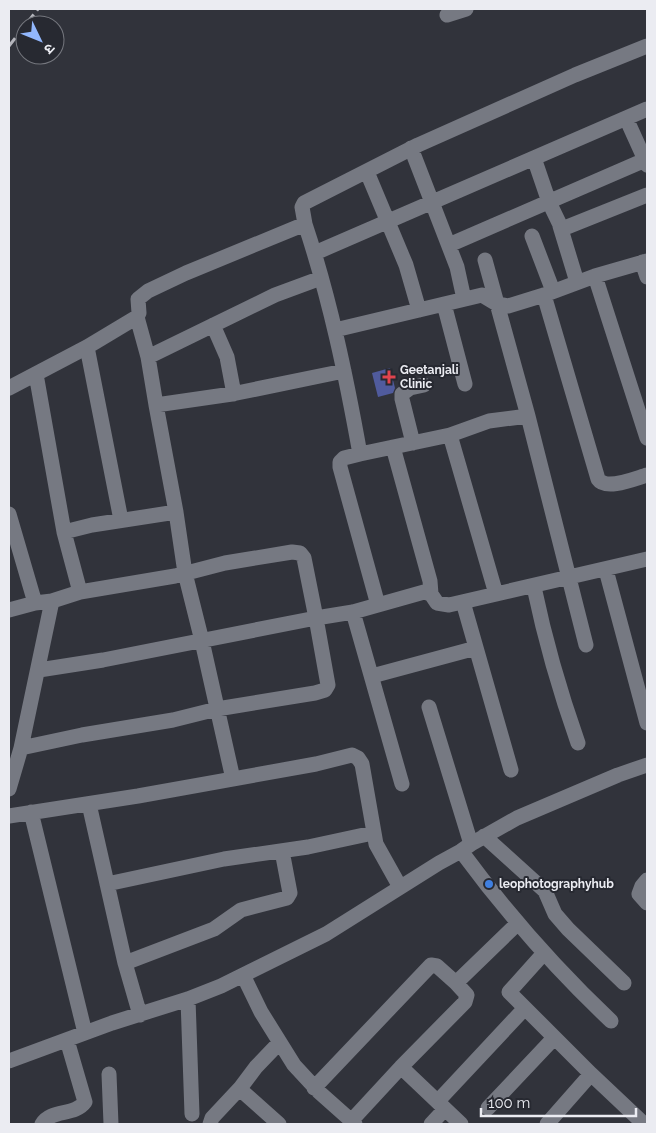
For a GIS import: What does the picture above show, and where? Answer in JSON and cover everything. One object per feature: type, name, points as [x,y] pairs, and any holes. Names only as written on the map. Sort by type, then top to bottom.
[{"type":"street","points":[[447,15],[466,9]]},
{"type":"street","points":[[360,454],[335,330],[322,278],[305,224],[302,207],[304,203],[411,148],[576,75],[647,46]]},
{"type":"street","points":[[314,253],[647,108]]},
{"type":"street","points":[[449,245],[647,162],[626,118]]},
{"type":"street","points":[[411,148],[457,267],[464,299]]},
{"type":"street","points":[[534,158],[549,202],[560,226],[577,282]]},
{"type":"street","points":[[367,172],[406,265],[419,310]]},
{"type":"street","points":[[560,226],[564,229],[647,195]]},
{"type":"street","points":[[232,779],[185,573],[148,357],[137,317],[139,313],[138,299],[148,291],[186,273],[305,224]]},
{"type":"street","points":[[532,236],[598,479],[600,483],[605,485],[647,475]]},
{"type":"street","points":[[485,260],[528,416],[586,645]]},
{"type":"street","points":[[335,330],[484,295],[497,304],[508,306],[645,261],[647,277]]},
{"type":"street","points":[[595,276],[647,438]]},
{"type":"street","points":[[148,357],[275,295],[322,278]]},
{"type":"street","points":[[444,304],[465,384]]},
{"type":"street","points":[[9,388],[87,347],[137,317]]},
{"type":"street","points":[[213,325],[227,357],[234,394]]},
{"type":"street","points":[[87,347],[121,520]]},
{"type":"street","points":[[156,405],[234,394],[344,371]]},
{"type":"street","points":[[36,374],[64,532],[80,592]]},
{"type":"street","points":[[413,443],[402,394],[410,388],[424,385]]},
{"type":"street","points":[[378,605],[340,462],[344,458],[360,454],[450,435],[489,421],[528,416]]},
{"type":"street","points":[[450,435],[496,594]]},
{"type":"street","points":[[393,447],[434,601],[444,605],[463,602],[534,587],[647,559]]},
{"type":"street","points":[[64,532],[92,525],[176,512]]},
{"type":"street","points":[[9,514],[35,603]]},
{"type":"street","points":[[9,610],[35,603],[52,601],[80,592],[185,573],[225,563],[300,552],[304,558],[328,679],[327,688],[315,693],[217,709],[173,720],[82,734],[21,748]]},
{"type":"street","points":[[606,570],[647,723]]},
{"type":"street","points":[[534,587],[542,628],[554,671],[578,743]]},
{"type":"street","points":[[39,670],[103,660],[352,612],[424,592],[431,594]]},
{"type":"street","points":[[9,789],[21,748],[39,670],[52,601]]},
{"type":"street","points":[[463,602],[511,770]]},
{"type":"street","points":[[352,612],[402,784]]},
{"type":"street","points":[[372,676],[476,648]]},
{"type":"street","points":[[429,708],[488,888],[573,985],[611,1021]]},
{"type":"street","points":[[9,816],[232,779],[316,764],[352,755],[362,764],[376,844],[400,887]]},
{"type":"street","points":[[9,1061],[85,1033],[188,999],[243,975],[326,934],[364,912],[400,887],[517,818],[618,775],[647,765]]},
{"type":"street","points":[[89,804],[125,963],[140,1015]]},
{"type":"street","points":[[31,812],[85,1033]]},
{"type":"street","points":[[107,884],[224,859],[282,851],[373,834]]},
{"type":"street","points":[[472,844],[545,891],[555,914],[568,930],[624,983]]},
{"type":"street","points":[[125,963],[214,929],[240,910],[287,898],[290,893],[282,851]]},
{"type":"street","points":[[647,880],[639,894],[647,903]]},
{"type":"street","points":[[456,983],[518,923]]},
{"type":"street","points":[[544,953],[509,990],[511,996],[644,1124]]},
{"type":"street","points":[[243,975],[260,1012],[294,1065],[314,1088],[353,1122],[401,1067],[465,1002],[467,995],[437,966],[431,965],[314,1088]]},
{"type":"street","points":[[188,999],[192,1114]]},
{"type":"street","points":[[431,1124],[441,1105],[524,1009]]},
{"type":"street","points":[[488,1108],[554,1038]]},
{"type":"street","points":[[40,1123],[52,1116],[66,1118],[83,1105],[85,1099],[67,1040]]},
{"type":"street","points":[[210,1124],[212,1118],[279,1043]]},
{"type":"street","points":[[401,1067],[461,1124]]},
{"type":"street","points":[[109,1074],[111,1124]]},
{"type":"street","points":[[547,1124],[591,1074]]},
{"type":"street","points":[[241,1087],[243,1092],[279,1124]]},
{"type":"street","points":[[85,1099],[110,1093]]},
{"type":"building","points":[[390,368],[395,388],[393,393],[378,397],[372,373]]},
{"type":"railway","points":[[9,46],[38,9]]},
{"type":"place","name":"Geetanjali Clinic","points":[[389,377]]},
{"type":"place","name":"leophotographyhub","points":[[489,884]]}]
